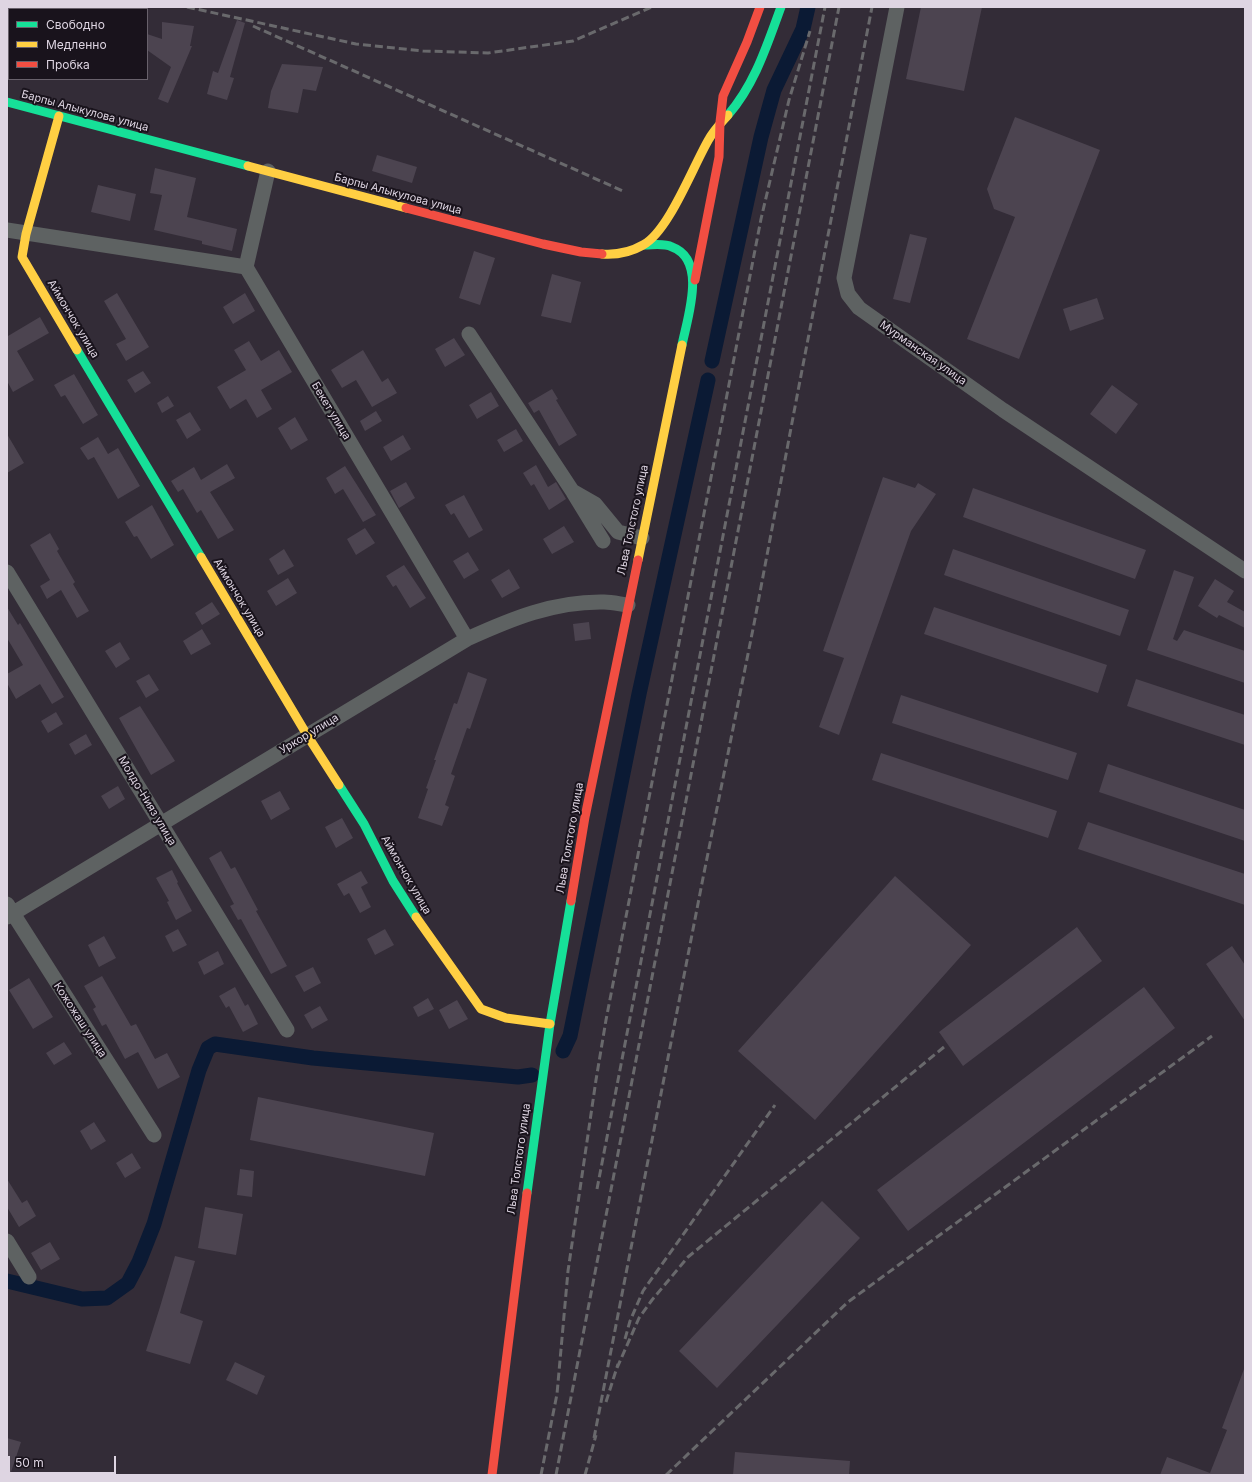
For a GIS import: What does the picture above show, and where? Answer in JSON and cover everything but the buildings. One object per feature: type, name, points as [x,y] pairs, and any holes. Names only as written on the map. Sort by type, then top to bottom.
[{"type":"main road","points":[[694,286],[719,157],[720,122],[723,96],[747,42],[760,7]]},
{"type":"main road","name":"Барпы Алыкулова улица","points":[[7,102],[543,244],[577,251],[604,255],[616,255],[625,253],[645,244],[654,236],[671,211],[709,138],[720,122],[741,99],[764,54],[781,7]]},
{"type":"main road","name":"Аймончок улица","points":[[59,116],[26,234],[22,257],[307,735],[364,824],[393,881],[429,937],[480,1009],[491,1015],[503,1018],[550,1024]]},
{"type":"main road","name":"Льва Толстого улица","points":[[492,1475],[522,1230],[550,1024],[585,817],[694,286],[692,269],[688,261],[678,250],[667,245],[645,244]]},
{"type":"street","name":"Мурманская улица","points":[[897,7],[844,278],[848,294],[859,308],[1003,410],[1245,571]]},
{"type":"street","points":[[7,230],[246,267],[268,171]]},
{"type":"street","name":"Бекет улица","points":[[246,267],[467,639]]},
{"type":"street","points":[[469,334],[573,492],[603,541]]},
{"type":"street","points":[[573,492],[595,504],[618,532],[642,538]]},
{"type":"street","name":"Молдо-Нияз улица","points":[[7,572],[287,1030]]},
{"type":"street","name":"Уркор улица","points":[[9,912],[161,824],[467,639],[510,620],[536,611],[597,602],[628,605]]},
{"type":"street","name":"Кожожаш улица","points":[[9,912],[154,1135]]},
{"type":"street","points":[[7,1241],[29,1277]]},
{"type":"waterway","points":[[712,361],[761,137],[774,90],[803,29],[808,7]]},
{"type":"waterway","points":[[563,1051],[570,1036],[639,694],[708,380]]},
{"type":"waterway","points":[[7,1281],[82,1299],[107,1298],[128,1283],[139,1262],[154,1224],[199,1070],[208,1048],[215,1044],[313,1058],[518,1077],[532,1075]]},
{"type":"railway","points":[[187,7],[356,44],[423,51],[488,53],[573,41],[652,7]]},
{"type":"railway","points":[[597,1189],[825,7]]},
{"type":"railway","points":[[556,1475],[839,7]]},
{"type":"railway","points":[[594,1438],[754,624],[872,7]]},
{"type":"railway","points":[[253,26],[623,191]]},
{"type":"railway","points":[[541,1475],[557,1394],[568,1271],[606,1020],[761,219],[789,100],[810,31]]},
{"type":"railway","points":[[666,1475],[848,1302],[1212,1036]]},
{"type":"railway","points":[[617,1368],[639,1318],[688,1257],[944,1047]]},
{"type":"railway","points":[[625,1339],[630,1321],[643,1291],[775,1105]]},
{"type":"railway","points":[[606,1402],[618,1364]]},
{"type":"railway","points":[[585,1475],[596,1435]]},
{"type":"traffic: fast","points":[[728,115],[746,90],[753,77],[781,7]]},
{"type":"traffic: fast","points":[[7,102],[248,166]]},
{"type":"traffic: fast","points":[[645,245],[662,245],[672,247],[683,254],[689,264],[692,277],[691,306],[682,345]]},
{"type":"traffic: fast","points":[[77,350],[201,557]]},
{"type":"traffic: fast","points":[[339,785],[364,824],[393,881],[416,917]]},
{"type":"traffic: fast","points":[[527,1193],[550,1024],[571,901]]},
{"type":"traffic: slow","points":[[602,254],[613,254],[628,251],[643,245],[653,238],[680,197],[711,136],[728,115]]},
{"type":"traffic: slow","points":[[59,116],[26,234],[22,257],[77,350]]},
{"type":"traffic: slow","points":[[248,166],[406,208]]},
{"type":"traffic: slow","points":[[638,560],[682,345]]},
{"type":"traffic: slow","points":[[201,557],[307,735],[339,785]]},
{"type":"traffic: slow","points":[[416,917],[481,1009],[506,1018],[550,1024]]},
{"type":"traffic: jam","points":[[695,280],[719,157],[720,122],[723,96],[747,42],[760,7]]},
{"type":"traffic: jam","points":[[406,208],[543,244],[581,252],[602,254]]},
{"type":"traffic: jam","points":[[571,901],[585,817],[638,560]]},
{"type":"traffic: jam","points":[[492,1475],[527,1193]]}]
